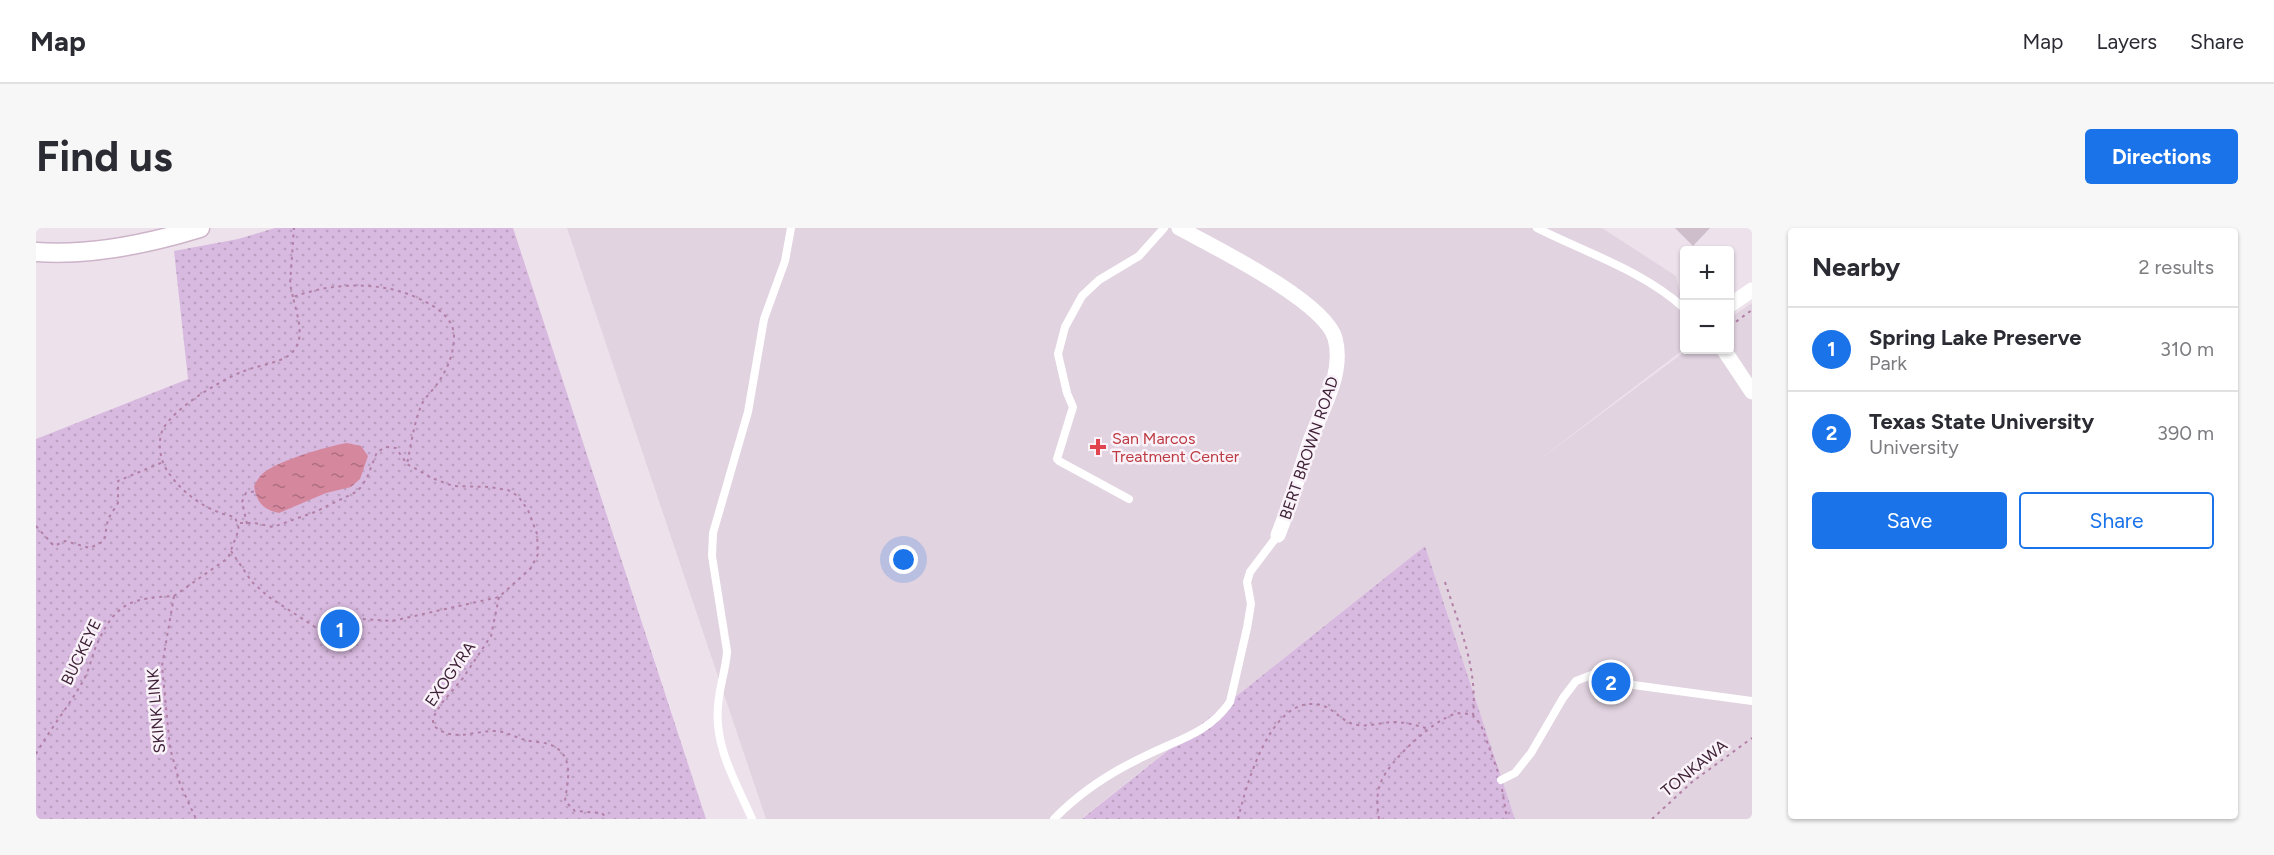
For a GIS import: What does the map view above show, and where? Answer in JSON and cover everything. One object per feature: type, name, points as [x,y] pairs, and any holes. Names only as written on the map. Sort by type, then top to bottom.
[{"type":"street","points":[[36,252],[60,254],[112,248],[164,239],[200,228]]},
{"type":"street","name":"BERT BROWN ROAD","points":[[1179,228],[1244,263],[1287,290],[1316,313],[1329,327],[1335,338],[1337,367],[1331,390],[1310,442],[1293,497],[1278,535]]},
{"type":"street","points":[[1734,302],[1752,290]]},
{"type":"street","points":[[1727,354],[1752,392]]},
{"type":"lane","points":[[752,819],[726,760],[718,733],[718,703],[727,651],[712,543],[718,513],[748,412],[764,319],[785,261],[791,228]]},
{"type":"lane","points":[[1129,499],[1061,464],[1058,459],[1073,407],[1067,393],[1058,354],[1065,327],[1082,296],[1099,280],[1139,256],[1164,228]]},
{"type":"lane","points":[[1537,228],[1650,282],[1680,304]]},
{"type":"lane","points":[[1054,819],[1087,788],[1145,756],[1194,735],[1224,711],[1230,702],[1247,628],[1251,604],[1247,582],[1250,572],[1278,535]]},
{"type":"lane","points":[[1501,780],[1515,773],[1531,753],[1563,698],[1576,681],[1594,674],[1626,684],[1752,701]]},
{"type":"path","points":[[174,597],[228,558],[239,529],[235,517],[196,500],[177,485],[163,462],[159,448],[163,429],[181,409],[244,371],[288,356],[299,341],[300,327],[290,284],[294,228]]},
{"type":"path","points":[[293,297],[315,289],[344,286],[398,289],[413,294],[440,310],[449,320],[454,334],[451,360],[442,378],[422,405],[407,464]]},
{"type":"path","points":[[1734,323],[1752,310]]},
{"type":"path","points":[[231,551],[252,582],[269,597],[315,627],[331,630],[362,619],[392,621],[499,597],[531,568],[538,554],[537,534],[528,510],[518,496],[508,490],[453,486],[432,478],[407,464],[396,448],[386,447],[377,452],[367,478],[358,491],[315,512],[273,527],[238,523]]},
{"type":"path","points":[[36,526],[54,546],[65,541],[90,548],[104,541],[108,519],[118,503],[118,481],[163,462]]},
{"type":"path","points":[[246,524],[242,502],[246,494],[256,491],[257,488]]},
{"type":"path","points":[[1445,582],[1467,650],[1475,695],[1473,715]]},
{"type":"path","name":"BUCKEYE","points":[[36,754],[84,679],[98,641],[111,619],[132,601],[150,597],[174,597]]},
{"type":"path","name":"SKINK LINK","points":[[174,597],[162,666],[170,748],[180,784],[196,819]]},
{"type":"path","name":"EXOGYRA","points":[[499,597],[491,636],[463,678],[441,704],[433,718],[433,725],[442,734],[497,730],[523,740],[549,744],[562,753],[570,766],[564,801],[575,811],[603,813],[607,819]]},
{"type":"path","points":[[1238,819],[1248,780],[1271,732],[1292,710],[1311,703],[1329,707],[1344,719],[1358,725],[1395,722],[1430,729]]},
{"type":"path","points":[[1379,819],[1377,808],[1380,785],[1386,770],[1400,754],[1430,729],[1445,717],[1457,712],[1473,715],[1481,725],[1501,780],[1506,819]]},
{"type":"path","name":"TONKAWA","points":[[1652,819],[1692,782],[1752,738]]},
{"type":"shaded area","points":[[275,228],[513,228],[706,819],[36,819],[36,439],[188,379],[174,251],[238,239]]},
{"type":"shaded area","name":"San Marcos Treatment Center","points":[[567,228],[1602,228],[1676,276],[1680,292],[1680,352],[1531,466],[1682,354],[1734,354],[1734,315],[1752,303],[1752,819],[1515,819],[1425,546],[1081,819],[766,819]]},
{"type":"shaded area","points":[[1425,546],[1515,819],[1082,819],[1088,814]]},
{"type":"water","points":[[347,443],[361,446],[368,456],[360,479],[351,487],[326,493],[279,513],[269,510],[256,496],[254,486],[266,471],[305,454]]},
{"type":"building","points":[[1675,228],[1710,228],[1693,246]]},
{"type":"place","name":"San Marcos Treatment Center","points":[[1098,447]]},
{"type":"place","name":"Spring Lake Preserve","points":[[340,629]]},
{"type":"place","name":"Texas State University","points":[[1611,682]]}]
